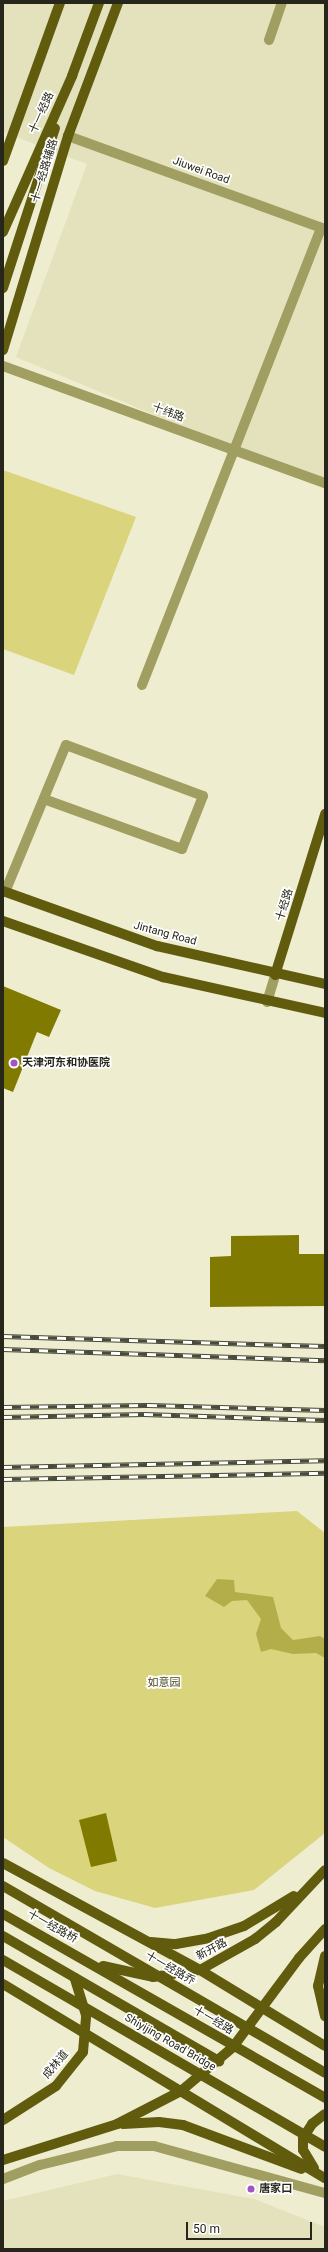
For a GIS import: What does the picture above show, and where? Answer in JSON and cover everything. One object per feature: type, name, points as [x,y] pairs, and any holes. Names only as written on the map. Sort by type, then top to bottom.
[{"type":"main road","name":"十一经路","points":[[3,162],[20,109],[60,3]]},
{"type":"main road","name":"十一经路","points":[[3,232],[72,76],[99,3]]},
{"type":"main road","name":"十一经路辅路","points":[[3,350],[68,136],[118,3]]},
{"type":"main road","points":[[3,288],[72,76]]},
{"type":"main road","points":[[3,137],[20,109]]},
{"type":"main road","points":[[3,146],[20,109]]},
{"type":"main road","name":"十经路","points":[[275,975],[325,814]]},
{"type":"main road","name":"Jintang Road","points":[[4,891],[157,946],[275,975],[325,984]]},
{"type":"main road","points":[[3,921],[163,977],[267,1002],[325,1013]]},
{"type":"main road","points":[[3,1863],[200,1970],[325,2046]]},
{"type":"main road","points":[[146,1942],[193,1942],[244,1926],[277,1908],[322,1873]]},
{"type":"main road","name":"新开路","points":[[89,1962],[153,1977],[200,1970],[255,1940],[276,1922],[322,1873]]},
{"type":"main road","name":"十一经路乔","points":[[3,1886],[325,2073]]},
{"type":"main road","name":"十一经路桥","points":[[3,1914],[89,1962]]},
{"type":"main road","points":[[3,2160],[117,2124],[181,2091],[220,2061],[233,2047],[264,2009],[299,1958],[325,1929]]},
{"type":"main road","points":[[3,1936],[220,2061]]},
{"type":"main road","points":[[325,1956],[318,1986],[325,2016]]},
{"type":"main road","name":"Shiyijing Road Bridge","points":[[3,1960],[325,2147]]},
{"type":"main road","name":"十一经路","points":[[89,1962],[233,2047],[325,2098]]},
{"type":"main road","name":"成林道","points":[[3,2120],[56,2086],[83,2052],[87,2033],[82,1995],[75,1978]]},
{"type":"main road","points":[[3,1984],[87,2033],[325,2178]]},
{"type":"main road","points":[[325,2114],[312,2124],[302,2145],[310,2165],[325,2178]]},
{"type":"main road","points":[[117,2124],[159,2122],[183,2125],[325,2178]]},
{"type":"street","points":[[268,40],[282,3]]},
{"type":"street","name":"Jiuwei Road","points":[[68,136],[323,228]]},
{"type":"street","points":[[142,685],[323,228]]},
{"type":"street","name":"十纬路","points":[[3,366],[325,483]]},
{"type":"street","points":[[4,891],[66,745],[203,796],[182,849],[44,799]]},
{"type":"street","name":"十经路","points":[[267,1002],[275,975]]},
{"type":"street","points":[[3,2179],[40,2165],[117,2146],[154,2146],[325,2193]]},
{"type":"shaded area","points":[[3,3],[325,3],[325,486],[16,357],[87,164],[3,132]]},
{"type":"shaded area","points":[[217,1579],[234,1580],[235,1592],[273,1597],[281,1628],[293,1640],[320,1636],[325,1639],[325,1658],[316,1653],[293,1654],[271,1649],[261,1652],[256,1634],[261,1619],[247,1600],[232,1601],[224,1607],[205,1596]]},
{"type":"shaded area","points":[[117,2174],[254,2199],[325,2227],[325,2249],[3,2249],[3,2201]]},
{"type":"green space","points":[[3,470],[136,517],[74,675],[3,649]]},
{"type":"green space","name":"如意园","points":[[297,1511],[325,1533],[325,1833],[254,1890],[155,1908],[95,1891],[49,1868],[3,1837],[3,1527]]},
{"type":"building","name":"天津河东和协医院","points":[[3,986],[61,1010],[49,1037],[37,1032],[13,1092],[3,1088]]},
{"type":"building","points":[[299,1235],[299,1254],[325,1254],[325,1306],[210,1307],[210,1257],[231,1256],[231,1236]]},
{"type":"building","points":[[106,1813],[117,1861],[91,1867],[79,1820]]},
{"type":"railway","points":[[3,1336],[325,1346]]},
{"type":"railway","points":[[3,1349],[325,1360]]},
{"type":"railway","points":[[3,1407],[148,1405],[325,1410]]},
{"type":"railway","points":[[3,1417],[144,1414],[325,1420]]},
{"type":"railway","points":[[3,1467],[325,1460]]},
{"type":"railway","points":[[3,1479],[325,1473]]},
{"type":"place","name":"天津河东和协医院","points":[[14,1063]]},
{"type":"place","name":"唐家口","points":[[251,2189]]}]
